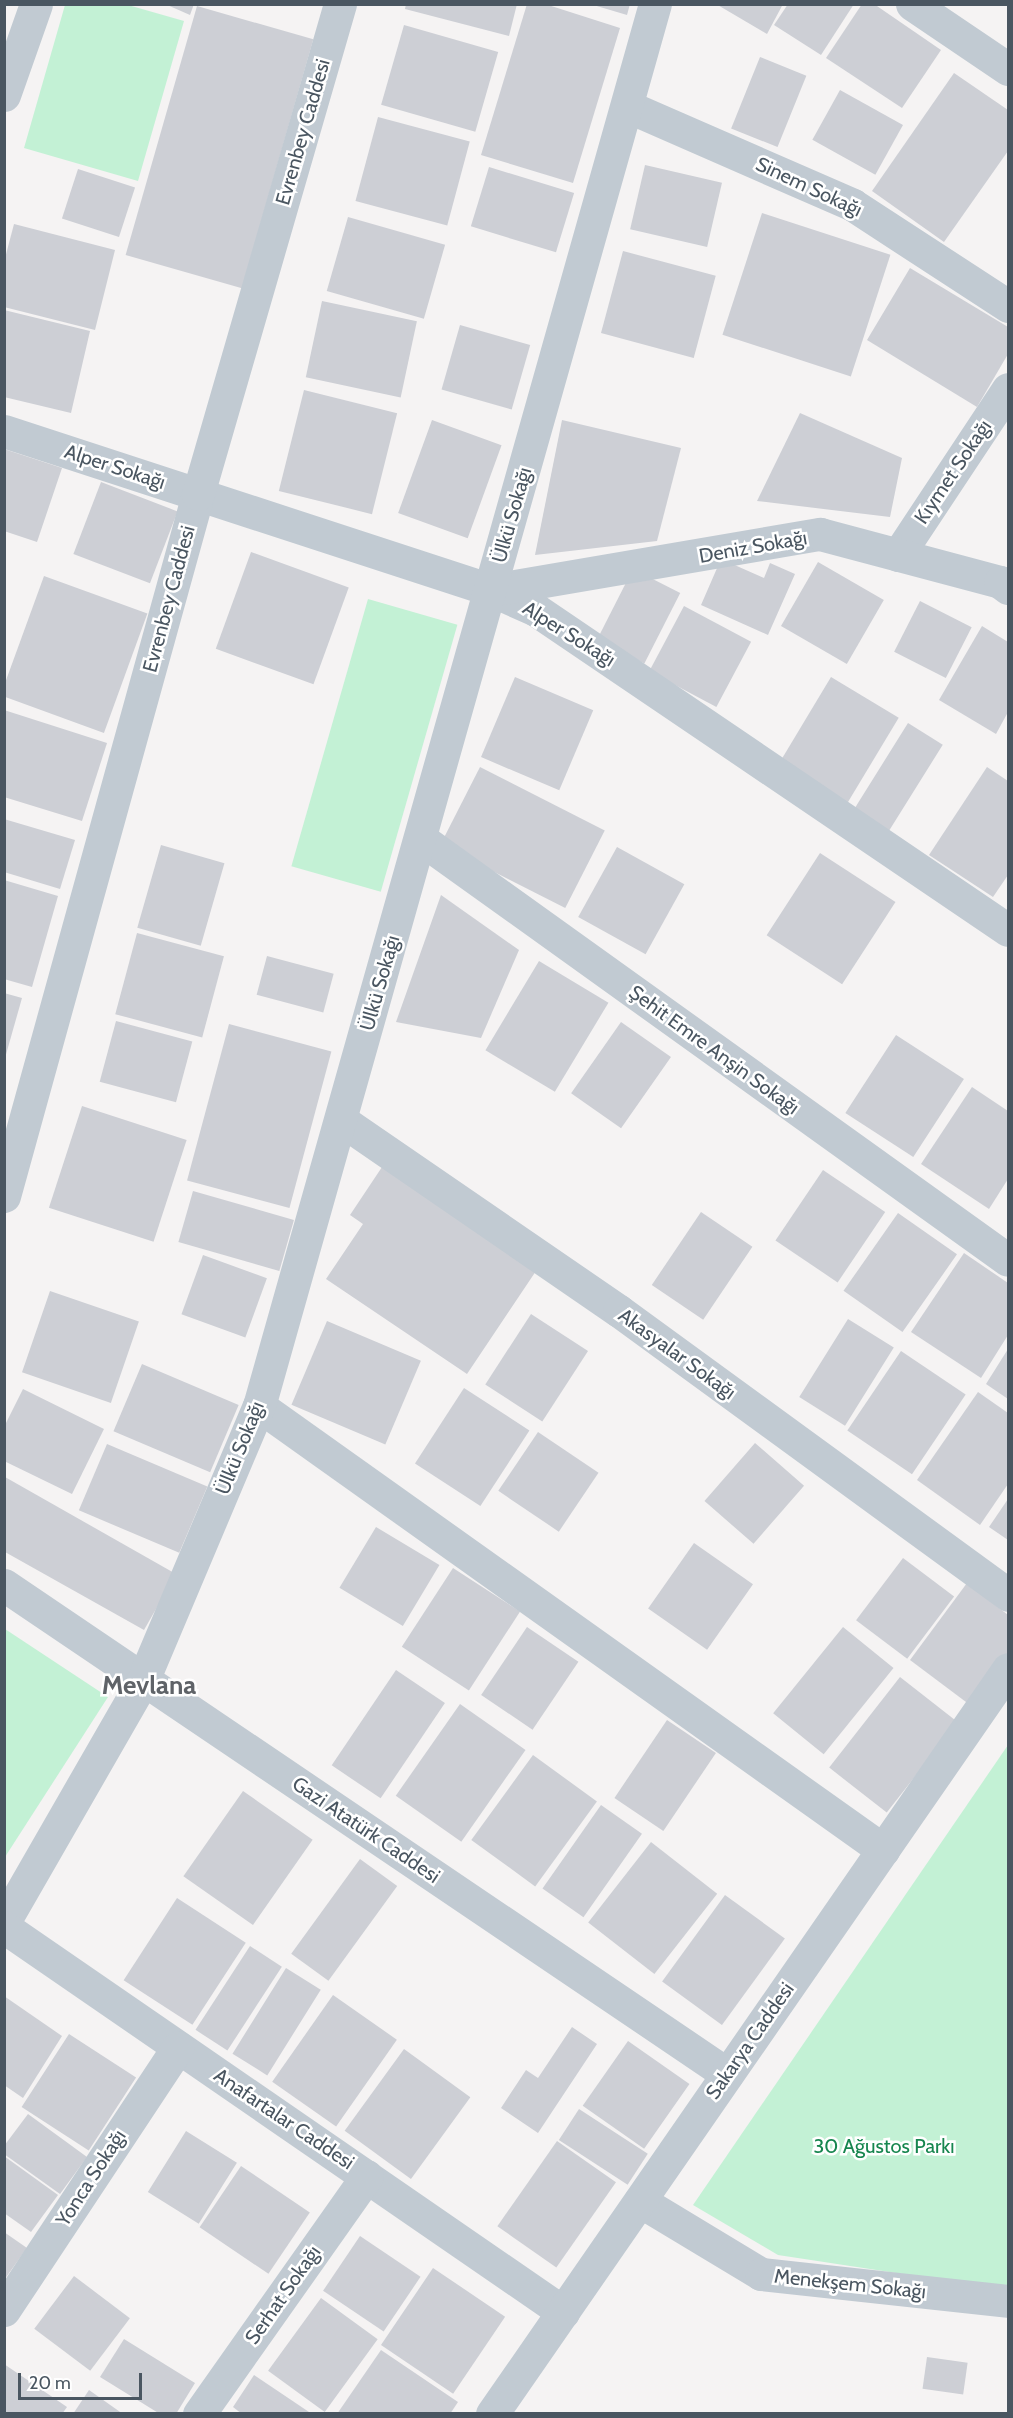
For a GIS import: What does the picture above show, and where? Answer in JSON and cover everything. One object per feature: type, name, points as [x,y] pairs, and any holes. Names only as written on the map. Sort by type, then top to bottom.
[{"type":"street","points":[[4,95],[36,4]]},
{"type":"street","name":"Evrenbey Caddesi","points":[[4,1196],[198,494],[340,4]]},
{"type":"street","name":"Ülkü Sokağı","points":[[4,1922],[143,1680],[259,1406],[629,107],[655,4]]},
{"type":"street","points":[[912,4],[1008,69]]},
{"type":"street","name":"Sinem Sokağı","points":[[629,107],[853,205],[1008,306]]},
{"type":"street","name":"Kıymet Sokağı","points":[[898,555],[1008,389]]},
{"type":"street","name":"Alper Sokağı","points":[[4,431],[491,590],[536,610],[1008,930]]},
{"type":"street","name":"Deniz Sokağı","points":[[491,590],[820,534],[1008,588]]},
{"type":"street","name":"Şehit Emre Anşin Sokağı","points":[[421,838],[1008,1260]]},
{"type":"street","name":"Akasyalar Sokağı","points":[[341,1120],[619,1311],[1008,1595]]},
{"type":"street","points":[[259,1406],[883,1850]]},
{"type":"street","name":"Gazi Atatürk Caddesi","points":[[4,1585],[727,2074]]},
{"type":"street","name":"Sakarya Caddesi","points":[[492,2414],[1008,1669]]},
{"type":"street","name":"Anafartalar Caddesi","points":[[4,1927],[563,2312]]},
{"type":"street","name":"Yonca Sokağı","points":[[4,2310],[178,2047]]},
{"type":"street","name":"Serhat Sokağı","points":[[199,2414],[367,2176]]},
{"type":"street","name":"Menekşem Sokağı","points":[[640,2201],[761,2274],[1008,2301]]},
{"type":"green space","points":[[65,5],[128,5],[184,21],[138,181],[24,148]]},
{"type":"green space","points":[[368,599],[457,625],[381,892],[291,866]]},
{"type":"green space","points":[[5,1629],[108,1697],[5,1857]]},
{"type":"green space","name":"30 Ağustos Parkı","points":[[1008,1745],[1008,2290],[778,2255],[693,2205]]},
{"type":"building","points":[[165,4],[194,4],[190,15]]},
{"type":"building","points":[[406,4],[517,4],[509,36],[405,9]]},
{"type":"building","points":[[527,4],[545,4],[620,28],[573,183],[481,155]]},
{"type":"building","points":[[590,4],[630,4],[627,15]]},
{"type":"building","points":[[716,4],[783,4],[767,34]]},
{"type":"building","points":[[788,4],[854,4],[821,55],[774,25]]},
{"type":"building","points":[[862,4],[874,4],[941,50],[902,108],[826,58]]},
{"type":"building","points":[[197,6],[313,39],[242,288],[126,255]]},
{"type":"building","points":[[404,25],[498,52],[475,132],[381,105]]},
{"type":"building","points":[[760,57],[806,76],[778,147],[731,128]]},
{"type":"building","points":[[954,73],[1008,110],[1008,151],[944,242],[872,191]]},
{"type":"building","points":[[840,90],[903,125],[875,175],[812,140]]},
{"type":"building","points":[[378,117],[470,142],[447,226],[355,201]]},
{"type":"building","points":[[645,165],[722,183],[707,247],[630,229]]},
{"type":"building","points":[[489,167],[574,193],[556,252],[471,226]]},
{"type":"building","points":[[78,169],[135,188],[119,237],[62,218]]},
{"type":"building","points":[[762,213],[890,255],[851,376],[722,335]]},
{"type":"building","points":[[348,217],[445,245],[424,319],[327,291]]},
{"type":"building","points":[[14,224],[115,250],[95,330],[4,307],[4,262]]},
{"type":"building","points":[[623,251],[716,276],[694,358],[601,333]]},
{"type":"building","points":[[910,268],[1008,327],[1008,354],[977,407],[867,340]]},
{"type":"building","points":[[322,301],[417,321],[401,397],[306,377]]},
{"type":"building","points":[[4,310],[90,331],[71,413],[4,397]]},
{"type":"building","points":[[460,325],[530,345],[512,410],[442,389]]},
{"type":"building","points":[[304,390],[397,413],[372,514],[279,491]]},
{"type":"building","points":[[800,413],[902,458],[890,517],[757,501]]},
{"type":"building","points":[[432,420],[502,445],[468,538],[398,513]]},
{"type":"building","points":[[562,420],[681,448],[657,541],[535,555]]},
{"type":"building","points":[[4,449],[62,468],[37,542],[4,531]]},
{"type":"building","points":[[101,482],[178,511],[150,583],[73,554]]},
{"type":"building","points":[[251,552],[349,588],[313,684],[216,649]]},
{"type":"building","points":[[721,559],[764,578],[770,563],[795,574],[768,635],[701,605]]},
{"type":"building","points":[[818,562],[884,600],[847,664],[781,626]]},
{"type":"building","points":[[633,569],[680,593],[644,663],[597,639]]},
{"type":"building","points":[[44,576],[147,614],[104,733],[4,697],[4,686]]},
{"type":"building","points":[[920,601],[972,627],[946,678],[894,652]]},
{"type":"building","points":[[684,606],[751,642],[716,707],[649,671]]},
{"type":"building","points":[[982,626],[1008,642],[1008,712],[996,734],[939,700]]},
{"type":"building","points":[[515,677],[593,710],[559,790],[481,757]]},
{"type":"building","points":[[831,677],[899,718],[845,807],[777,766]]},
{"type":"building","points":[[4,710],[107,743],[82,821],[4,797]]},
{"type":"building","points":[[908,723],[943,745],[888,833],[853,811]]},
{"type":"building","points":[[480,767],[605,831],[565,908],[441,845]]},
{"type":"building","points":[[987,767],[1008,781],[1008,875],[993,897],[929,855]]},
{"type":"building","points":[[4,819],[75,840],[60,889],[4,872]]},
{"type":"building","points":[[161,845],[224,863],[201,946],[137,928]]},
{"type":"building","points":[[617,847],[684,884],[646,954],[578,917]]},
{"type":"building","points":[[820,853],[895,902],[842,984],[767,935]]},
{"type":"building","points":[[4,880],[58,896],[32,987],[4,979]]},
{"type":"building","points":[[441,895],[519,950],[481,1038],[396,1022]]},
{"type":"building","points":[[137,933],[224,956],[202,1037],[115,1014]]},
{"type":"building","points":[[267,956],[334,974],[323,1012],[257,995]]},
{"type":"building","points":[[539,961],[608,1003],[555,1092],[485,1050]]},
{"type":"building","points":[[4,993],[22,998],[5,1058],[4,1058]]},
{"type":"building","points":[[116,1021],[192,1041],[176,1102],[100,1082]]},
{"type":"building","points":[[621,1022],[671,1057],[621,1128],[571,1093]]},
{"type":"building","points":[[229,1024],[331,1051],[289,1208],[187,1180]]},
{"type":"building","points":[[896,1035],[964,1079],[913,1157],[845,1113]]},
{"type":"building","points":[[972,1087],[1008,1111],[1008,1179],[989,1209],[921,1164]]},
{"type":"building","points":[[82,1106],[187,1140],[154,1242],[49,1208]]},
{"type":"building","points":[[382,1167],[536,1271],[467,1374],[326,1279],[363,1224],[350,1215]]},
{"type":"building","points":[[823,1170],[885,1212],[838,1282],[775,1240]]},
{"type":"building","points":[[193,1191],[294,1220],[279,1271],[178,1242]]},
{"type":"building","points":[[701,1212],[752,1247],[703,1320],[652,1285]]},
{"type":"building","points":[[898,1213],[957,1254],[902,1332],[844,1291]]},
{"type":"building","points":[[964,1253],[1008,1283],[1008,1335],[981,1378],[911,1332]]},
{"type":"building","points":[[203,1255],[267,1278],[245,1337],[181,1314]]},
{"type":"building","points":[[50,1291],[139,1322],[111,1403],[22,1372]]},
{"type":"building","points":[[531,1314],[588,1351],[542,1421],[485,1384]]},
{"type":"building","points":[[848,1319],[894,1348],[845,1426],[799,1397]]},
{"type":"building","points":[[327,1321],[421,1361],[385,1445],[291,1405]]},
{"type":"building","points":[[1008,1349],[1008,1399],[986,1384]]},
{"type":"building","points":[[901,1351],[966,1395],[912,1474],[847,1431]]},
{"type":"building","points":[[142,1364],[239,1405],[210,1472],[113,1431]]},
{"type":"building","points":[[464,1388],[529,1430],[480,1506],[415,1463]]},
{"type":"building","points":[[23,1389],[104,1429],[72,1494],[4,1461],[4,1427]]},
{"type":"building","points":[[978,1392],[1008,1413],[1008,1484],[980,1525],[917,1480]]},
{"type":"building","points":[[538,1432],[599,1473],[559,1532],[498,1491]]},
{"type":"building","points":[[755,1443],[804,1486],[754,1544],[704,1501]]},
{"type":"building","points":[[107,1444],[207,1487],[179,1553],[79,1510]]},
{"type":"building","points":[[5,1477],[176,1574],[144,1630],[5,1552]]},
{"type":"building","points":[[1008,1499],[1008,1540],[989,1527]]},
{"type":"building","points":[[376,1527],[439,1565],[403,1626],[339,1588]]},
{"type":"building","points":[[694,1543],[753,1584],[707,1650],[648,1609]]},
{"type":"building","points":[[903,1558],[954,1597],[907,1659],[856,1620]]},
{"type":"building","points":[[453,1568],[520,1612],[469,1690],[402,1647]]},
{"type":"building","points":[[967,1583],[1008,1615],[1008,1654],[970,1705],[910,1660]]},
{"type":"building","points":[[527,1627],[578,1662],[533,1730],[481,1695]]},
{"type":"building","points":[[843,1627],[894,1668],[824,1754],[773,1713]]},
{"type":"building","points":[[396,1670],[445,1703],[381,1798],[332,1765]]},
{"type":"building","points":[[900,1677],[958,1722],[887,1813],[829,1768]]},
{"type":"building","points":[[460,1704],[526,1750],[461,1842],[396,1796]]},
{"type":"building","points":[[667,1720],[716,1753],[663,1831],[614,1798]]},
{"type":"building","points":[[533,1755],[597,1801],[535,1886],[471,1840]]},
{"type":"building","points":[[243,1791],[313,1840],[253,1925],[183,1876]]},
{"type":"building","points":[[601,1805],[642,1834],[583,1917],[542,1889]]},
{"type":"building","points":[[651,1842],[717,1894],[654,1974],[588,1922]]},
{"type":"building","points":[[360,1859],[397,1886],[328,1981],[291,1954]]},
{"type":"building","points":[[725,1895],[785,1938],[722,2025],[662,1982]]},
{"type":"building","points":[[177,1898],[246,1943],[192,2025],[124,1980]]},
{"type":"building","points":[[250,1946],[282,1967],[227,2051],[196,2030]]},
{"type":"building","points":[[286,1968],[321,1990],[267,2075],[232,2054]]},
{"type":"building","points":[[333,1995],[397,2040],[336,2127],[272,2082]]},
{"type":"building","points":[[4,1996],[62,2036],[23,2098],[4,2085]]},
{"type":"building","points":[[572,2027],[597,2044],[538,2133],[501,2108],[526,2070],[538,2078]]},
{"type":"building","points":[[69,2034],[136,2078],[89,2151],[22,2107]]},
{"type":"building","points":[[628,2041],[689,2084],[644,2149],[583,2106]]},
{"type":"building","points":[[404,2049],[470,2097],[411,2179],[345,2131]]},
{"type":"building","points":[[579,2109],[648,2154],[628,2185],[559,2140]]},
{"type":"building","points":[[28,2114],[87,2157],[60,2194],[4,2154],[4,2146]]},
{"type":"building","points":[[186,2131],[237,2163],[199,2224],[148,2192]]},
{"type":"building","points":[[557,2141],[616,2182],[556,2267],[497,2226]]},
{"type":"building","points":[[4,2156],[58,2195],[31,2232],[4,2213]]},
{"type":"building","points":[[241,2166],[310,2212],[268,2274],[200,2227]]},
{"type":"building","points":[[4,2232],[27,2248],[4,2280]]},
{"type":"building","points":[[360,2236],[421,2277],[384,2332],[323,2291]]},
{"type":"building","points":[[433,2268],[505,2317],[453,2394],[381,2345]]},
{"type":"building","points":[[74,2276],[130,2318],[90,2371],[34,2329]]},
{"type":"building","points":[[321,2298],[378,2339],[325,2412],[268,2371]]},
{"type":"building","points":[[124,2339],[195,2383],[176,2414],[160,2414],[100,2377]]},
{"type":"building","points":[[381,2350],[458,2402],[450,2414],[337,2414]]},
{"type":"building","points":[[927,2357],[968,2363],[963,2394],[923,2389]]},
{"type":"building","points":[[4,2364],[67,2407],[62,2414],[4,2414]]},
{"type":"building","points":[[254,2375],[312,2414],[242,2414],[233,2407]]},
{"type":"building","points":[[89,2390],[123,2414],[73,2414]]},
{"type":"district","name":"Mevlana","points":[[149,1686]]}]
